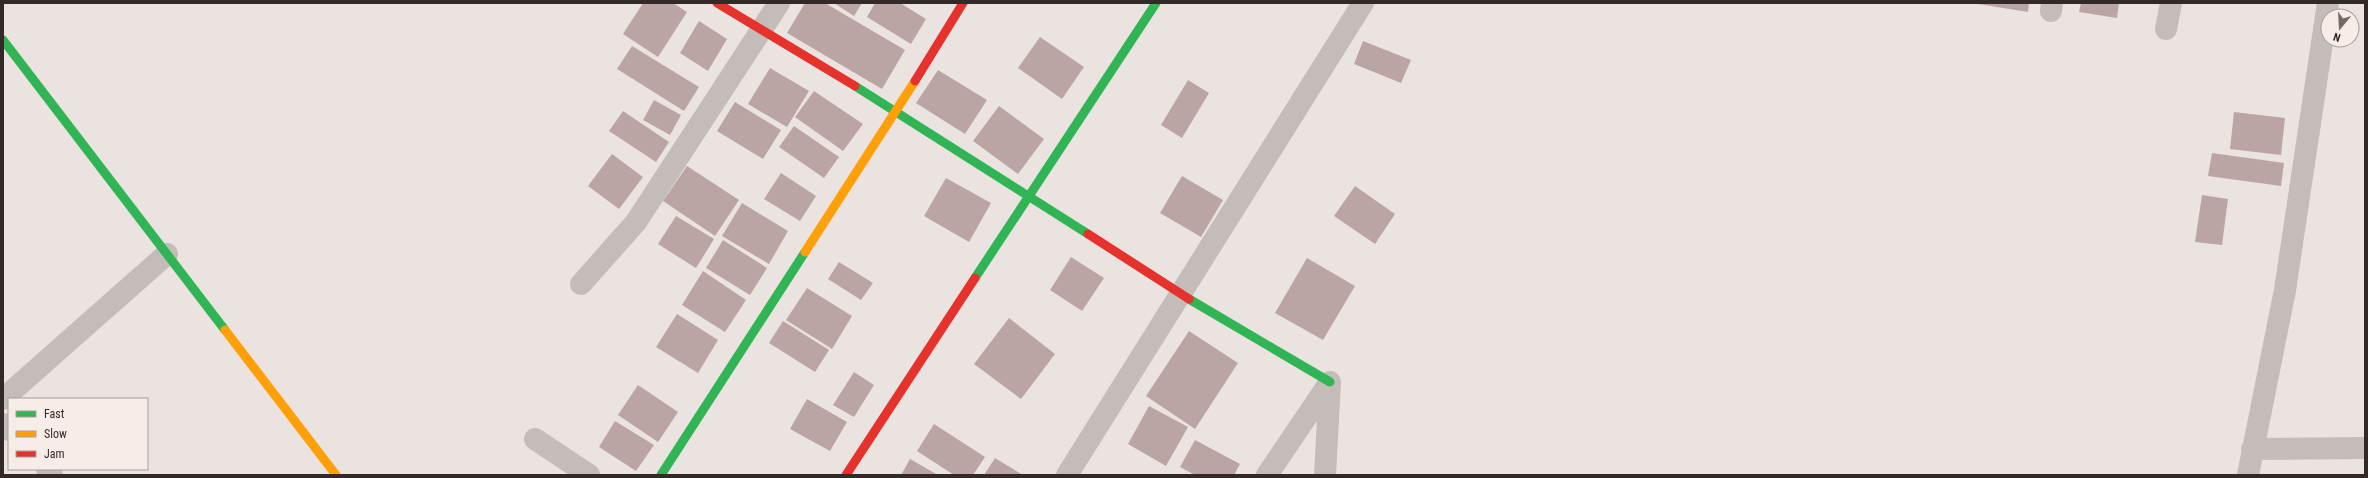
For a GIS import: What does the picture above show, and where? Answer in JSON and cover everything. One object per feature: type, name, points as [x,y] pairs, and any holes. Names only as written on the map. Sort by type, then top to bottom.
[{"type":"street","points":[[717,3],[897,111],[1180,293],[1330,382]]},
{"type":"street","points":[[581,284],[636,222],[779,3]]},
{"type":"street","points":[[661,475],[897,111],[964,3]]},
{"type":"street","points":[[846,475],[1156,3]]},
{"type":"street","points":[[1066,475],[1363,3]]},
{"type":"street","points":[[2166,29],[2171,3]]},
{"type":"street","points":[[2248,475],[2285,290],[2328,3]]},
{"type":"street","points":[[3,40],[336,475]]},
{"type":"street","points":[[3,399],[167,254]]},
{"type":"street","points":[[1267,475],[1330,382]]},
{"type":"street","points":[[1325,475],[1330,382]]},
{"type":"street","points":[[535,439],[589,475]]},
{"type":"street","points":[[2252,449],[2365,448]]},
{"type":"building","points":[[643,3],[673,3],[687,12],[658,57],[623,34]]},
{"type":"building","points":[[805,3],[825,3],[905,50],[882,89],[787,33]]},
{"type":"building","points":[[834,3],[862,3],[854,16]]},
{"type":"building","points":[[875,3],[900,3],[926,19],[911,44],[867,17]]},
{"type":"building","points":[[1972,3],[2029,3],[2028,12]]},
{"type":"building","points":[[2081,3],[2119,3],[2117,18],[2079,12]]},
{"type":"building","points":[[699,21],[727,39],[708,71],[680,53]]},
{"type":"building","points":[[1040,37],[1084,67],[1062,99],[1018,68]]},
{"type":"building","points":[[1363,41],[1411,60],[1401,83],[1354,64]]},
{"type":"building","points":[[632,46],[699,87],[684,111],[617,69]]},
{"type":"building","points":[[770,68],[809,91],[787,127],[748,104]]},
{"type":"building","points":[[938,70],[987,100],[965,134],[916,103]]},
{"type":"building","points":[[1188,80],[1209,93],[1182,138],[1161,125]]},
{"type":"building","points":[[814,91],[863,124],[843,151],[795,117]]},
{"type":"building","points":[[654,100],[681,115],[670,135],[643,120]]},
{"type":"building","points":[[735,102],[781,130],[763,159],[717,131]]},
{"type":"building","points":[[999,106],[1044,139],[1018,174],[973,141]]},
{"type":"building","points":[[623,111],[669,142],[656,162],[609,131]]},
{"type":"building","points":[[2234,112],[2285,118],[2281,155],[2230,149]]},
{"type":"building","points":[[794,126],[839,157],[824,178],[779,147]]},
{"type":"building","points":[[2212,153],[2284,163],[2281,186],[2208,176]]},
{"type":"building","points":[[612,154],[643,177],[619,209],[588,186]]},
{"type":"building","points":[[687,166],[739,200],[715,236],[663,201]]},
{"type":"building","points":[[781,173],[816,196],[800,221],[764,199]]},
{"type":"building","points":[[1182,176],[1223,200],[1201,237],[1160,213]]},
{"type":"building","points":[[946,178],[991,203],[969,242],[924,216]]},
{"type":"building","points":[[1355,186],[1395,214],[1375,244],[1334,216]]},
{"type":"building","points":[[2202,195],[2228,199],[2222,245],[2195,242]]},
{"type":"building","points":[[742,203],[788,231],[769,264],[722,236]]},
{"type":"building","points":[[676,216],[714,239],[696,268],[658,244]]},
{"type":"building","points":[[723,240],[767,268],[750,295],[706,268]]},
{"type":"building","points":[[1071,257],[1104,278],[1082,311],[1050,290]]},
{"type":"building","points":[[1307,258],[1355,286],[1323,340],[1275,313]]},
{"type":"building","points":[[839,262],[873,283],[861,300],[828,279]]},
{"type":"building","points":[[703,271],[746,300],[725,332],[682,305]]},
{"type":"building","points":[[807,288],[852,316],[832,349],[786,320]]},
{"type":"building","points":[[677,314],[718,340],[698,373],[656,347]]},
{"type":"building","points":[[1009,318],[1055,354],[1021,399],[974,364]]},
{"type":"building","points":[[783,321],[829,350],[815,372],[769,343]]},
{"type":"building","points":[[1189,331],[1238,363],[1195,429],[1146,396]]},
{"type":"building","points":[[854,372],[874,385],[854,417],[833,405]]},
{"type":"building","points":[[638,385],[678,412],[658,442],[618,415]]},
{"type":"building","points":[[807,399],[847,422],[830,451],[790,429]]},
{"type":"building","points":[[1149,406],[1188,427],[1166,466],[1128,444]]},
{"type":"building","points":[[615,421],[654,445],[636,471],[599,447]]},
{"type":"building","points":[[934,424],[985,457],[973,475],[954,475],[917,451]]},
{"type":"building","points":[[1195,440],[1240,464],[1234,475],[1195,475],[1180,467]]},
{"type":"building","points":[[995,458],[1023,475],[984,475]]},
{"type":"building","points":[[910,459],[938,475],[901,475]]},
{"type":"traffic: fast","points":[[975,278],[1156,3]]},
{"type":"traffic: fast","points":[[3,40],[225,330]]},
{"type":"traffic: fast","points":[[855,86],[1088,234]]},
{"type":"traffic: fast","points":[[661,475],[805,252]]},
{"type":"traffic: fast","points":[[1189,299],[1330,382]]},
{"type":"traffic: slow","points":[[805,252],[915,81]]},
{"type":"traffic: slow","points":[[225,330],[336,475]]},
{"type":"traffic: jam","points":[[717,3],[855,86]]},
{"type":"traffic: jam","points":[[915,81],[963,3]]},
{"type":"traffic: jam","points":[[1088,234],[1189,299]]},
{"type":"traffic: jam","points":[[846,475],[975,278]]}]
